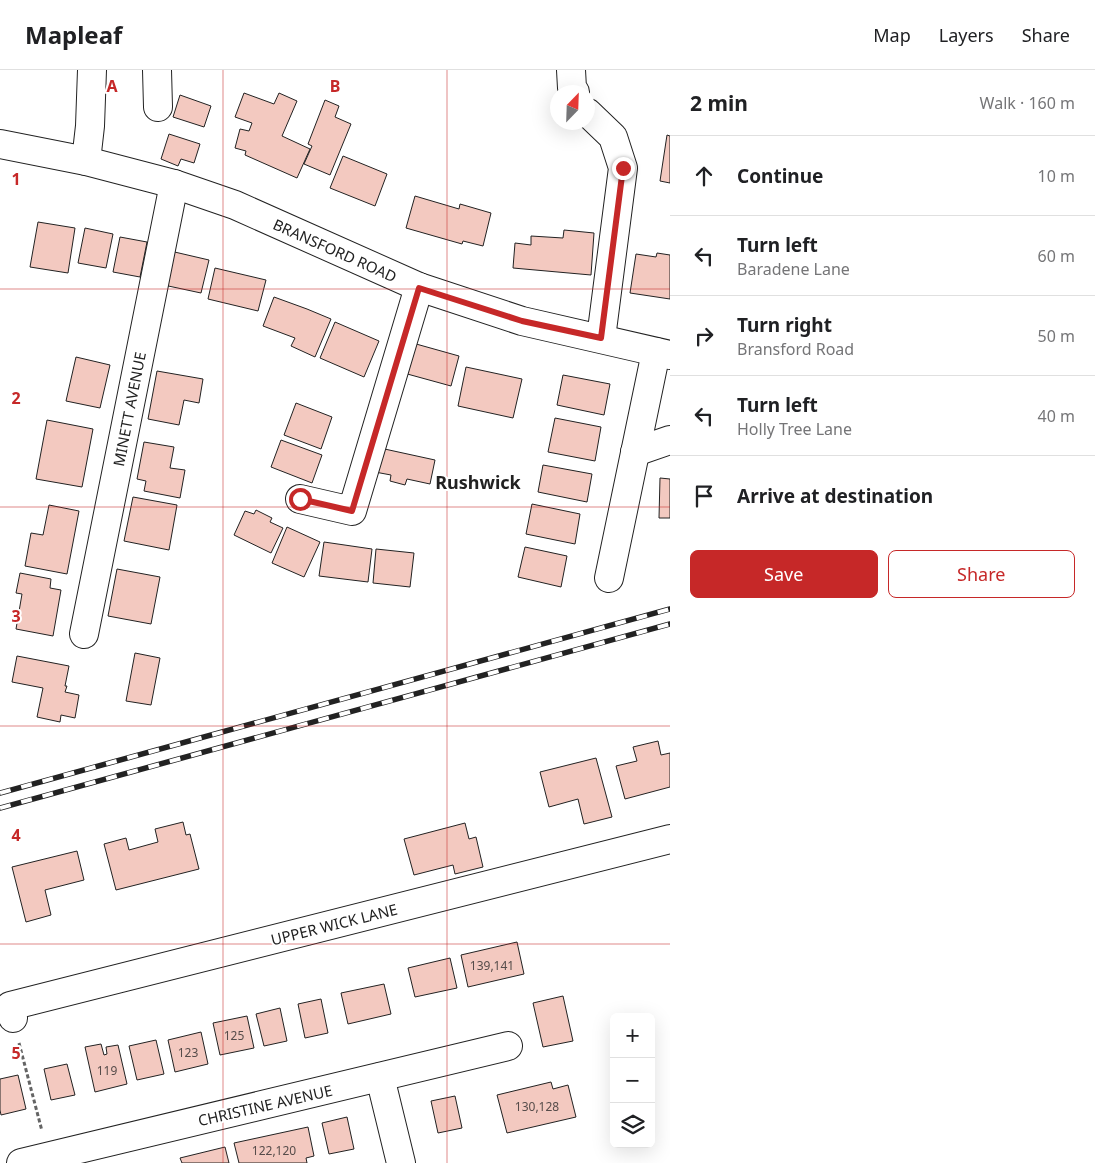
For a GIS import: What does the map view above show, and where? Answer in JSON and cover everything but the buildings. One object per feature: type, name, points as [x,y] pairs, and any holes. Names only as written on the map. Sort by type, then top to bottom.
[{"type":"street","points":[[86,161],[90,126],[92,70]]},
{"type":"street","points":[[157,70],[158,107]]},
{"type":"street","points":[[571,70],[572,85]]},
{"type":"street","points":[[595,120],[613,137],[623,168],[601,338]]},
{"type":"street","name":"BRANSFORD ROAD","points":[[0,144],[86,161],[174,184],[235,205],[419,288],[522,321],[663,354]]},
{"type":"street","name":"MINETT AVENUE","points":[[84,634],[174,184]]},
{"type":"street","points":[[300,499],[352,511],[419,288]]},
{"type":"street","points":[[609,578],[635,452],[663,354]]},
{"type":"street","points":[[635,452],[670,440]]},
{"type":"street","name":"UPPER WICK LANE","points":[[8,1010],[670,839]]},
{"type":"street","name":"CHRISTINE AVENUE","points":[[22,1163],[508,1046]]},
{"type":"street","points":[[380,1077],[401,1163]]},
{"type":"path","points":[[8,1010],[48,1156]]},
{"type":"railway","points":[[0,793],[670,609]]},
{"type":"railway","points":[[0,808],[670,624]]},
{"type":"district","name":"Rushwick","points":[[478,482]]},
{"type":"route","points":[[300,499],[352,511],[419,288],[522,321],[601,338],[623,168]]}]
